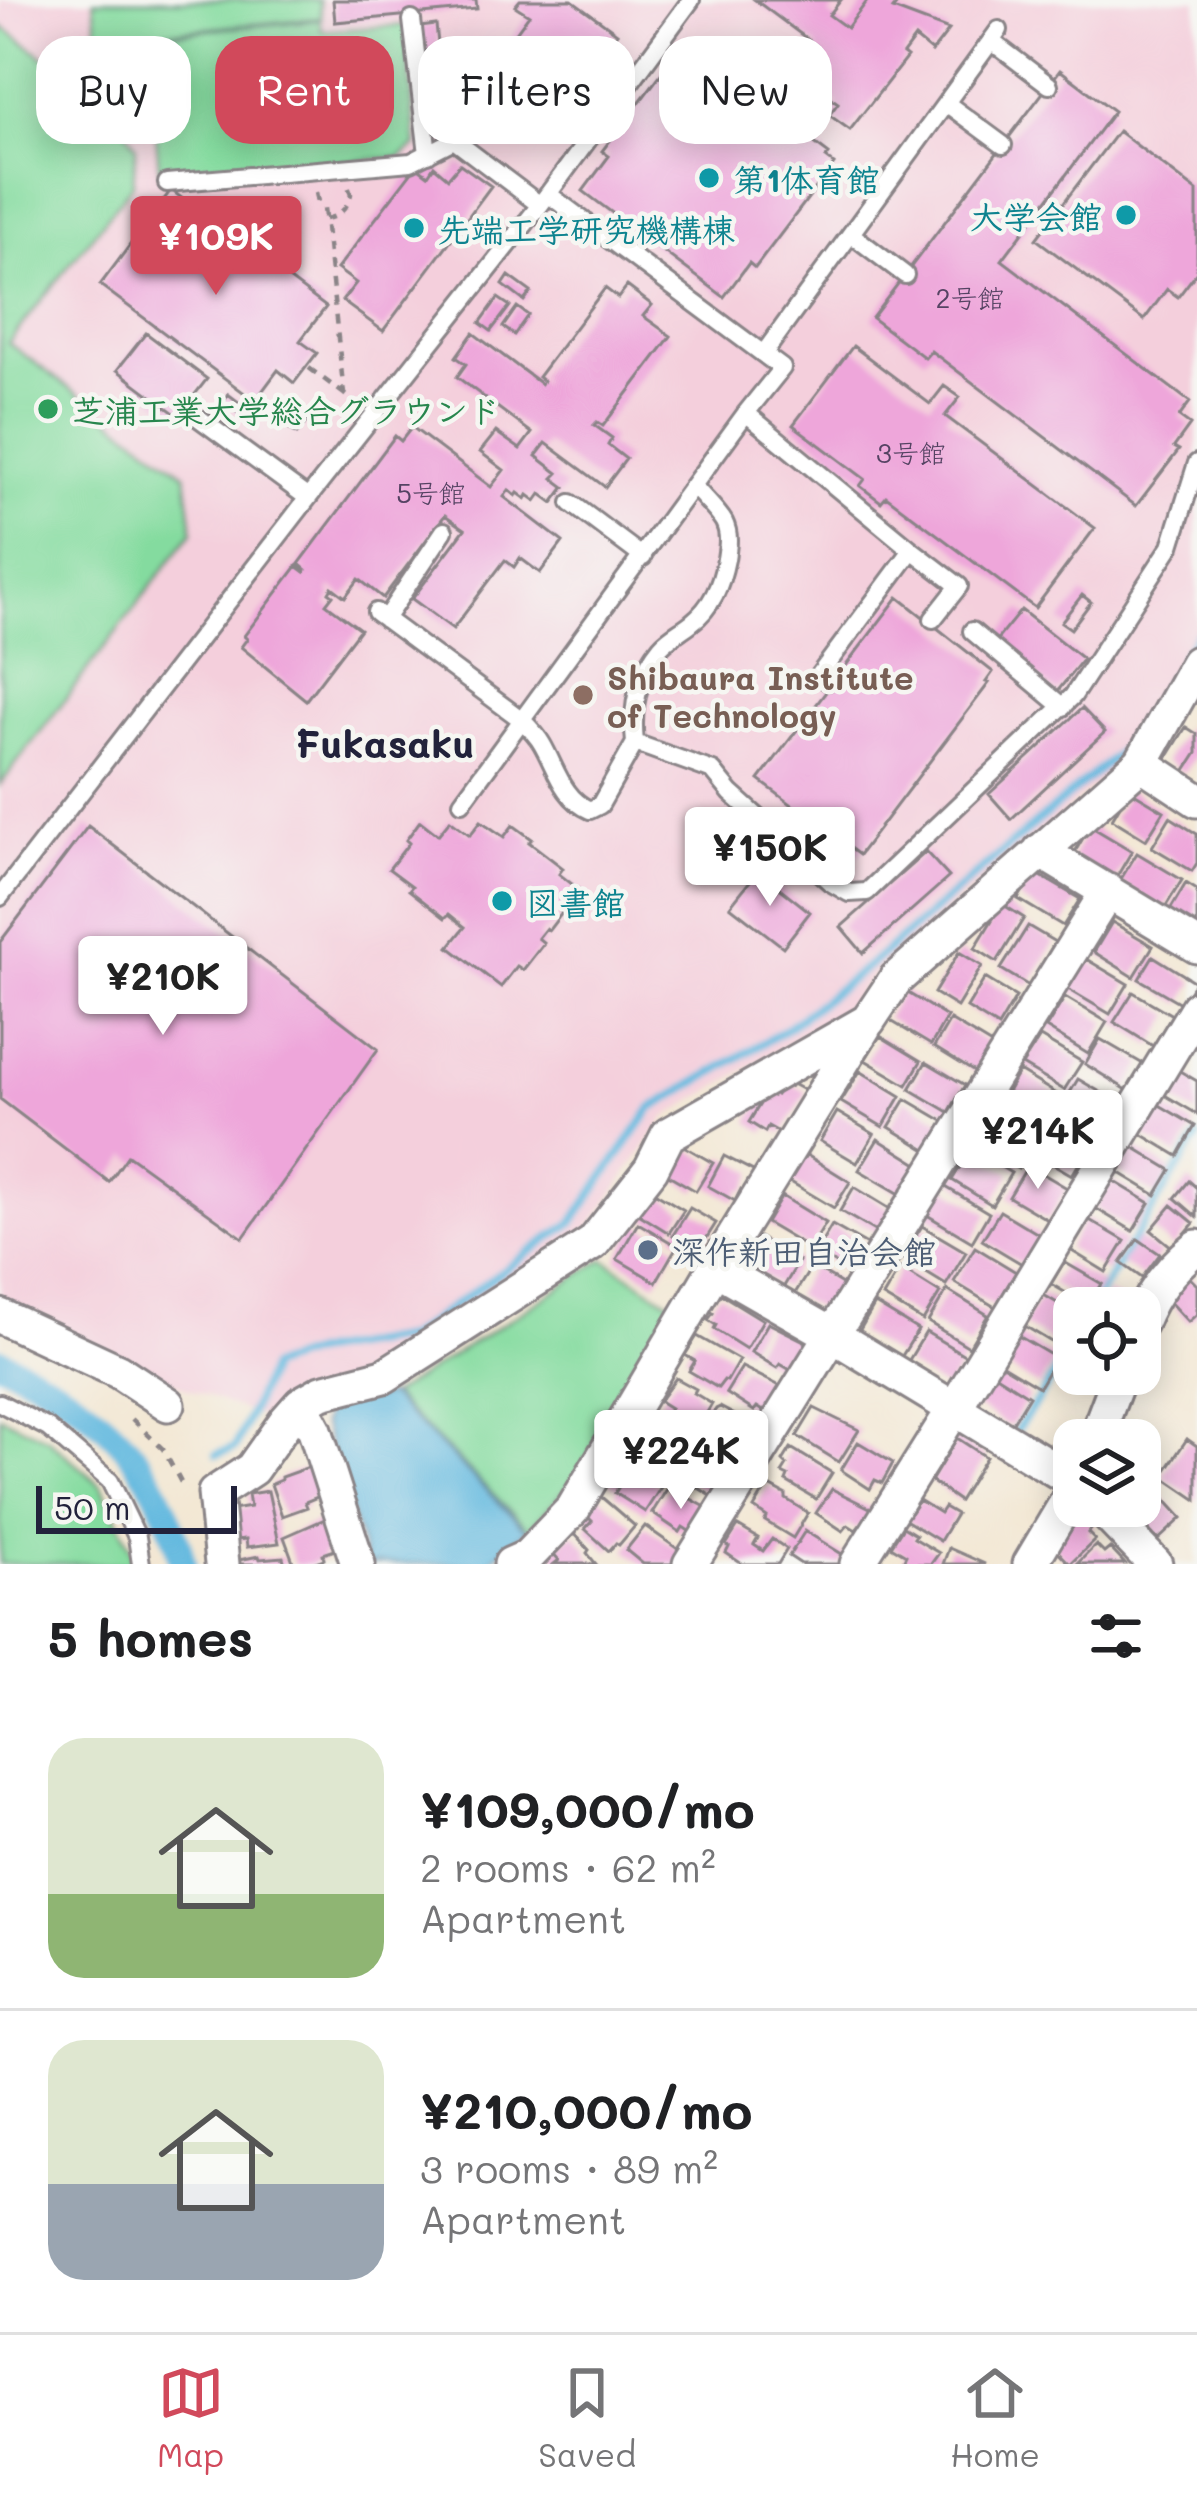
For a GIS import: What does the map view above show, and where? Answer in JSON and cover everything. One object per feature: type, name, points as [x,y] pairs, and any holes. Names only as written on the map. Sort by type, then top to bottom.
[{"type":"street","points":[[511,1564],[527,1557],[573,1509],[715,1268],[896,980],[1141,763],[1197,663]]},
{"type":"street","points":[[1141,763],[1197,800]]},
{"type":"street","points":[[1040,850],[1197,946]]},
{"type":"street","points":[[690,1564],[1108,891]]},
{"type":"street","points":[[857,1564],[1197,1008]]},
{"type":"street","points":[[222,1564],[215,1493],[251,1469],[301,1404],[322,1392],[384,1376],[593,1243],[651,1169],[668,1135],[868,1021]]},
{"type":"street","points":[[1158,1287],[1197,1247]]},
{"type":"street","points":[[715,1268],[1053,1472]]},
{"type":"street","points":[[0,1316],[118,1371],[168,1404]]},
{"type":"street","points":[[301,1404],[315,1430],[358,1564]]},
{"type":"street","points":[[1030,1564],[1053,1523]]},
{"type":"street","points":[[1119,1527],[1155,1564]]},
{"type":"lane","points":[[0,897],[544,199],[691,0]]},
{"type":"lane","points":[[412,20],[428,154]]},
{"type":"lane","points":[[764,353],[995,35],[1049,85]]},
{"type":"lane","points":[[946,103],[1003,145]]},
{"type":"lane","points":[[167,183],[411,162],[454,140],[782,368],[462,802]]},
{"type":"lane","points":[[851,234],[905,275]]},
{"type":"lane","points":[[746,413],[959,586],[933,619]]},
{"type":"lane","points":[[200,419],[308,498]]},
{"type":"lane","points":[[635,742],[713,772],[830,882],[849,893],[867,892],[1064,707],[1171,546],[1197,463]]},
{"type":"lane","points":[[444,531],[381,615],[522,720],[538,737],[567,793],[590,811],[600,805],[635,742],[632,716],[639,688],[659,648],[708,607],[722,577],[729,539],[724,523],[694,486]]},
{"type":"lane","points":[[571,502],[643,557]]},
{"type":"lane","points":[[828,682],[818,675],[912,550]]},
{"type":"lane","points":[[972,631],[1064,707]]},
{"type":"lane","points":[[0,1403],[48,1428],[110,1481],[137,1537],[141,1564]]},
{"type":"path","points":[[333,170],[351,194],[339,214],[325,219],[344,394]]},
{"type":"path","points":[[309,368],[373,416]]},
{"type":"path","points":[[132,1419],[163,1449],[184,1483],[188,1503]]},
{"type":"shaded area","name":"Shibaura Institute of Technology","points":[[0,0],[1197,0],[1197,643],[1137,746],[882,966],[840,1013],[666,1117],[590,1227],[379,1367],[269,1420],[151,1374],[0,1304]]},
{"type":"green space","points":[[94,0],[319,0],[321,18],[98,36]]},
{"type":"green space","points":[[320,20],[322,31],[406,25],[416,146],[401,157],[160,177],[157,144],[191,144],[191,36],[146,36]]},
{"type":"green space","name":"芝浦工業大学総合グラウンド","points":[[0,25],[36,51],[36,144],[136,147],[133,184],[8,343],[186,474],[193,531],[0,785]]},
{"type":"green space","points":[[604,1259],[675,1305],[576,1478],[529,1529],[391,1395]]},
{"type":"green space","points":[[0,1416],[48,1439],[102,1486],[131,1549],[133,1564],[0,1564]]},
{"type":"water","points":[[388,1395],[527,1530],[487,1564],[367,1564],[322,1423],[328,1407]]},
{"type":"building","points":[[333,0],[476,0],[477,9],[335,22]]},
{"type":"building","points":[[520,0],[572,0],[617,33],[513,36],[529,15],[515,6]]},
{"type":"building","points":[[755,0],[841,0],[829,15],[847,28],[868,0],[900,0],[893,9],[949,30],[932,52],[915,38],[903,54],[907,57],[850,130],[832,117],[838,103],[832,99],[832,36],[803,36]]},
{"type":"building","points":[[436,25],[437,36],[421,36],[420,27]]},
{"type":"building","points":[[1060,70],[1114,111],[1002,260],[1190,402],[1179,417],[1190,425],[1174,447],[1179,450],[1136,506],[931,351],[925,358],[872,318]]},
{"type":"building","name":"第1体育館","points":[[659,76],[659,144],[816,144],[834,164],[755,268],[749,263],[724,297],[583,191],[609,156],[602,151],[607,144],[635,144],[635,108]]},
{"type":"building","name":"大学会館","points":[[1118,131],[1197,191],[1197,272],[1178,297],[1167,289],[1144,320],[1036,239]]},
{"type":"building","name":"先端工学研究機構棟","points":[[460,164],[491,186],[383,331],[342,301],[356,283],[337,269],[416,166],[428,175],[434,166],[448,178]]},
{"type":"building","points":[[171,190],[326,307],[300,341],[317,353],[294,383],[278,370],[255,401],[100,285]]},
{"type":"building","points":[[509,276],[531,292],[524,301],[503,285]]},
{"type":"building","points":[[627,286],[652,305],[643,316],[671,336],[603,426],[594,425],[612,438],[608,445],[626,459],[605,487],[546,443],[536,456],[558,473],[553,478],[565,487],[553,503],[541,494],[536,501],[509,490],[504,497],[563,542],[540,573],[520,558],[514,567],[505,560],[453,629],[412,599],[465,529],[445,515],[383,598],[359,579],[345,597],[332,587],[333,595],[326,604],[360,629],[306,700],[241,647],[247,639],[244,636],[297,566],[305,572],[299,564],[395,436],[401,441],[412,427],[491,487],[504,470],[480,452],[496,432],[520,449],[532,433],[457,377],[466,364],[456,357],[473,333],[541,384],[538,377],[605,288],[618,298]]},
{"type":"building","points":[[498,298],[510,306],[491,331],[480,323]]},
{"type":"building","points":[[517,307],[528,315],[514,335],[503,327]]},
{"type":"building","points":[[146,333],[207,379],[178,416],[117,370]]},
{"type":"building","points":[[853,346],[930,404],[944,386],[960,397],[945,416],[1095,528],[1035,608],[886,496],[881,502],[860,486],[865,479],[793,425]]},
{"type":"building","points":[[228,394],[248,409],[243,416],[223,402]]},
{"type":"building","points":[[300,410],[310,417],[297,434],[287,427]]},
{"type":"building","points":[[1082,595],[1091,602],[1071,629],[1061,622]]},
{"type":"building","points":[[898,597],[993,672],[859,855],[759,780]]},
{"type":"building","points":[[1021,610],[1083,659],[1057,692],[995,642]]},
{"type":"building","points":[[1082,708],[1105,732],[1011,819],[989,794]]},
{"type":"building","points":[[1186,727],[1197,734],[1197,753],[1184,773],[1165,761]]},
{"type":"building","points":[[1129,790],[1164,811],[1146,840],[1112,819]]},
{"type":"building","points":[[1170,817],[1197,834],[1197,863],[1192,871],[1152,847]]},
{"type":"building","name":"図書館","points":[[450,820],[470,835],[481,821],[504,837],[513,825],[586,895],[571,914],[562,907],[559,910],[562,913],[538,938],[544,943],[523,970],[517,966],[501,987],[449,947],[465,927],[449,914],[445,918],[389,869],[420,821],[438,835]]},
{"type":"building","points":[[88,826],[378,1049],[243,1238],[128,1155],[109,1182],[0,1099],[0,942]]},
{"type":"building","points":[[1090,826],[1132,851],[1113,883],[1072,857]]},
{"type":"building","points":[[926,852],[949,877],[863,953],[841,927]]},
{"type":"building","points":[[1137,853],[1182,880],[1164,909],[1119,882]]},
{"type":"building","points":[[758,871],[810,912],[783,947],[730,906]]},
{"type":"building","points":[[1034,872],[1080,899],[1063,926],[1018,899]]},
{"type":"building","points":[[1186,883],[1197,890],[1197,927],[1170,910]]},
{"type":"building","points":[[1002,904],[1024,918],[997,962],[975,948]]},
{"type":"building","points":[[1112,922],[1153,946],[1134,977],[1094,952]]},
{"type":"building","points":[[1028,926],[1055,942],[1029,986],[1001,969]]},
{"type":"building","points":[[959,952],[982,966],[957,1007],[934,993]]},
{"type":"building","points":[[1153,956],[1195,982],[1182,1004],[1139,979]]},
{"type":"building","points":[[1086,959],[1128,984],[1110,1014],[1068,989]]},
{"type":"building","points":[[985,978],[1016,997],[998,1027],[967,1008]]},
{"type":"building","points":[[903,990],[947,1017],[931,1045],[886,1018]]},
{"type":"building","points":[[1133,992],[1172,1015],[1153,1046],[1114,1022]]},
{"type":"building","points":[[1065,997],[1107,1022],[1088,1054],[1046,1028]]},
{"type":"building","points":[[950,1020],[993,1046],[976,1073],[934,1047]]},
{"type":"building","points":[[880,1036],[921,1061],[907,1085],[865,1060]]},
{"type":"building","points":[[1040,1037],[1082,1062],[1064,1090],[1022,1065]]},
{"type":"building","points":[[1100,1039],[1143,1064],[1127,1090],[1085,1064]]},
{"type":"building","points":[[926,1062],[965,1085],[949,1112],[910,1089]]},
{"type":"building","points":[[1178,1070],[1197,1081],[1197,1114],[1163,1094]]},
{"type":"building","points":[[860,1071],[901,1096],[883,1127],[841,1102]]},
{"type":"building","points":[[1019,1071],[1060,1096],[1040,1128],[1000,1104]]},
{"type":"building","points":[[1078,1079],[1119,1103],[1100,1135],[1059,1111]]},
{"type":"building","points":[[785,1080],[807,1092],[782,1134],[768,1126],[765,1132],[749,1122],[768,1091],[776,1095]]},
{"type":"building","points":[[906,1099],[945,1122],[928,1151],[889,1127]]},
{"type":"building","points":[[1156,1103],[1195,1126],[1178,1156],[1138,1132]]},
{"type":"building","points":[[837,1112],[874,1134],[857,1163],[820,1141]]},
{"type":"building","points":[[989,1114],[1034,1141],[1018,1169],[972,1142]]},
{"type":"building","points":[[1055,1119],[1092,1142],[1072,1175],[1034,1153]]},
{"type":"building","points":[[878,1139],[918,1164],[900,1194],[859,1170]]},
{"type":"building","points":[[682,1145],[713,1163],[696,1191],[665,1173]]},
{"type":"building","points":[[1130,1145],[1171,1170],[1156,1195],[1115,1170]]},
{"type":"building","points":[[971,1149],[1011,1173],[992,1205],[952,1180]]},
{"type":"building","points":[[805,1154],[850,1182],[834,1208],[789,1181]]},
{"type":"building","points":[[724,1156],[755,1172],[735,1201],[708,1186]]},
{"type":"building","points":[[1028,1165],[1067,1188],[1048,1220],[1009,1197]]},
{"type":"building","points":[[1112,1180],[1150,1203],[1133,1231],[1095,1208]]},
{"type":"building","points":[[1189,1181],[1197,1188],[1197,1217],[1175,1198]]},
{"type":"building","points":[[944,1186],[989,1213],[972,1242],[927,1215]]},
{"type":"building","points":[[854,1187],[892,1210],[878,1233],[840,1211]]},
{"type":"building","points":[[651,1190],[684,1210],[669,1233],[637,1213]]},
{"type":"building","points":[[782,1196],[826,1223],[810,1249],[766,1223]]},
{"type":"building","points":[[1172,1205],[1194,1223],[1173,1248],[1151,1230]]},
{"type":"building","points":[[690,1208],[716,1223],[699,1250],[673,1235]]},
{"type":"building","points":[[1000,1211],[1040,1235],[1022,1264],[982,1240]]},
{"type":"building","points":[[1086,1218],[1125,1241],[1106,1272],[1067,1248]]},
{"type":"building","points":[[638,1223],[677,1246],[656,1282],[617,1259]]},
{"type":"building","points":[[832,1225],[872,1248],[855,1276],[816,1252]]},
{"type":"building","points":[[922,1226],[966,1252],[946,1285],[902,1258]]},
{"type":"building","points":[[757,1236],[799,1261],[783,1288],[741,1262]]},
{"type":"building","points":[[1138,1239],[1160,1254],[1142,1278],[1121,1263]]},
{"type":"building","points":[[975,1247],[1016,1272],[995,1307],[954,1282]]},
{"type":"building","points":[[1064,1262],[1102,1284],[1056,1287],[1051,1284]]},
{"type":"building","points":[[812,1266],[847,1287],[829,1316],[794,1295]]},
{"type":"building","points":[[900,1268],[940,1293],[923,1321],[883,1297]]},
{"type":"building","points":[[1188,1276],[1197,1285],[1197,1314],[1188,1322],[1165,1297]]},
{"type":"building","points":[[947,1290],[988,1315],[969,1347],[928,1322]]},
{"type":"building","points":[[719,1293],[763,1320],[746,1349],[708,1320]]},
{"type":"building","points":[[1042,1294],[1053,1301],[1053,1343],[1023,1325]]},
{"type":"building","points":[[875,1304],[918,1330],[900,1359],[858,1333]]},
{"type":"building","points":[[768,1323],[810,1344],[794,1372],[751,1352]]},
{"type":"building","points":[[926,1332],[966,1356],[946,1389],[906,1365]]},
{"type":"building","points":[[1015,1334],[1053,1356],[1039,1387],[999,1363]]},
{"type":"building","points":[[697,1336],[739,1360],[718,1388],[689,1371],[695,1361],[685,1355]]},
{"type":"building","points":[[742,1367],[786,1389],[770,1415],[726,1393]]},
{"type":"building","points":[[994,1374],[1029,1396],[1010,1427],[975,1406]]},
{"type":"building","points":[[676,1378],[712,1404],[696,1431],[667,1413],[670,1408],[659,1401]]},
{"type":"building","points":[[720,1407],[761,1429],[744,1453],[734,1447],[731,1451],[702,1433]]},
{"type":"building","points":[[814,1408],[859,1430],[839,1462],[797,1436]]},
{"type":"building","points":[[648,1416],[687,1444],[671,1471],[633,1442]]},
{"type":"building","points":[[957,1438],[986,1457],[959,1501],[931,1481]]},
{"type":"building","points":[[1187,1439],[1197,1446],[1197,1500],[1162,1476]]},
{"type":"building","points":[[858,1442],[893,1463],[882,1483],[875,1480],[870,1489],[841,1470]]},
{"type":"building","points":[[791,1448],[832,1473],[816,1499],[786,1481],[788,1476],[782,1473]]},
{"type":"building","points":[[689,1453],[724,1476],[716,1499],[675,1473]]},
{"type":"building","points":[[624,1457],[661,1487],[645,1512],[615,1493],[618,1488],[608,1481]]},
{"type":"building","points":[[309,1467],[320,1496],[305,1502],[307,1507],[282,1516],[271,1484]]},
{"type":"building","points":[[768,1485],[808,1513],[793,1538],[754,1508]]},
{"type":"building","points":[[671,1488],[711,1510],[695,1535],[683,1527],[680,1532],[652,1513]]},
{"type":"building","points":[[832,1489],[874,1510],[864,1526],[856,1530],[848,1525],[843,1531],[816,1513]]},
{"type":"building","points":[[268,1491],[279,1543],[247,1547],[246,1539],[236,1540],[232,1510],[250,1507],[248,1494]]},
{"type":"building","points":[[599,1495],[635,1526],[609,1551],[585,1529],[592,1521],[583,1512]]},
{"type":"building","points":[[1161,1495],[1182,1518],[1158,1540],[1146,1527],[1161,1527]]},
{"type":"building","points":[[919,1500],[940,1513],[944,1507],[956,1514],[940,1541],[902,1518]]},
{"type":"building","points":[[325,1519],[338,1549],[310,1564],[294,1564],[284,1537]]},
{"type":"building","points":[[645,1526],[685,1554],[677,1564],[643,1564],[626,1550]]},
{"type":"building","points":[[738,1526],[758,1538],[754,1545],[763,1551],[772,1539],[787,1549],[778,1564],[742,1564],[726,1553]]},
{"type":"building","points":[[903,1527],[939,1553],[931,1564],[902,1564],[906,1555],[891,1546]]},
{"type":"building","points":[[1065,1527],[1093,1527],[1088,1533],[1095,1540],[1070,1564],[1052,1545]]},
{"type":"building","points":[[805,1531],[845,1556],[840,1564],[801,1564],[789,1556]]},
{"type":"building","points":[[574,1533],[596,1564],[554,1564],[559,1560],[551,1551]]},
{"type":"building","points":[[1096,1545],[1104,1553],[1110,1548],[1125,1564],[1077,1564]]},
{"type":"building","points":[[949,1548],[985,1564],[943,1564]]},
{"type":"building","points":[[283,1557],[285,1564],[240,1564],[239,1560]]},
{"type":"waterway","points":[[1182,658],[1197,634]]},
{"type":"waterway","points":[[217,1454],[235,1448],[270,1367],[313,1353],[407,1338],[573,1222],[651,1109],[783,1031],[873,962],[1129,744],[1171,676]]},
{"type":"waterway","points":[[1104,1287],[1197,1138]]},
{"type":"waterway","points":[[0,1361],[67,1397],[118,1439],[157,1492],[183,1564]]},
{"type":"waterway","points":[[1016,1431],[1053,1376]]},
{"type":"place","name":"第1体育館","points":[[709,178]]},
{"type":"place","name":"大学会館","points":[[1126,215]]},
{"type":"place","name":"先端工学研究機構棟","points":[[414,228]]},
{"type":"place","name":"芝浦工業大学総合グラウンド","points":[[48,409]]},
{"type":"place","name":"Shibaura Institute of Technology","points":[[583,695]]},
{"type":"place","name":"図書館","points":[[502,901]]},
{"type":"place","name":"深作新田自治会館","points":[[648,1250]]},
{"type":"district","name":"Fukasaku","points":[[385,742]]}]
